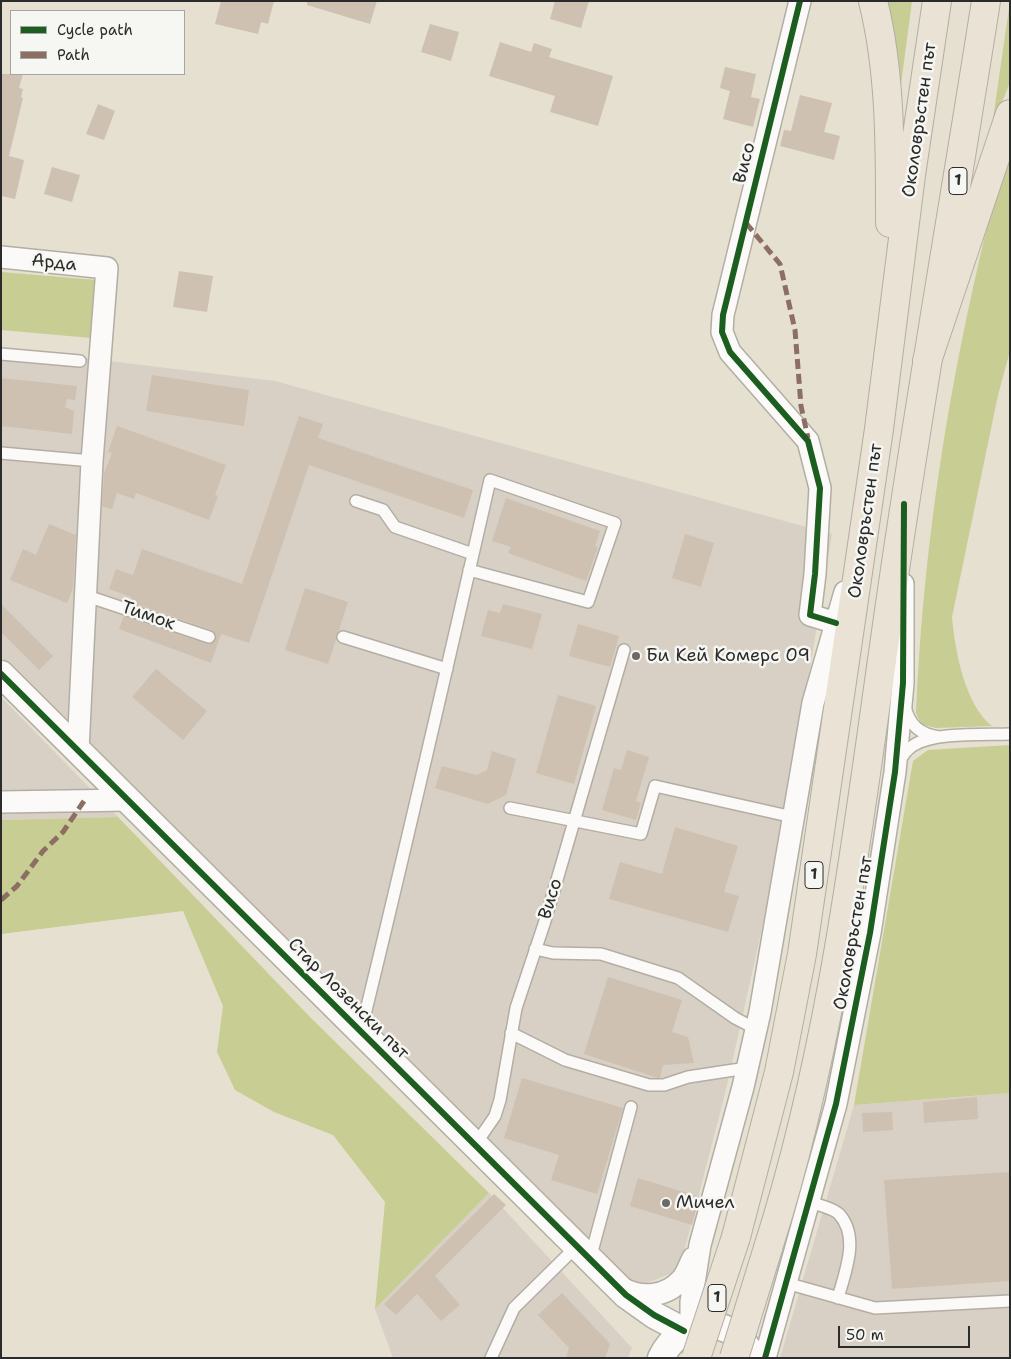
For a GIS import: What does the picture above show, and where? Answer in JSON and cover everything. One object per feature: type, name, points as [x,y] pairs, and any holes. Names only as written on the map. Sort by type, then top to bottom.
[{"type":"highway","points":[[873,1],[881,40],[886,86],[890,161],[892,341]]},
{"type":"highway","name":"Околовръстен път","points":[[696,1358],[736,1237],[779,1072],[802,954],[892,341],[911,175],[937,1]]},
{"type":"highway","name":"Околовръстен път","points":[[734,1358],[800,1137],[838,957],[904,504],[986,1]]},
{"type":"highway","points":[[927,360],[1010,114]]},
{"type":"street","name":"Висо","points":[[800,1],[723,314],[722,332],[735,358],[808,441],[820,488],[815,574],[810,615],[836,623]]},
{"type":"street","name":"Арда","points":[[1,257],[107,268],[92,461]]},
{"type":"street","points":[[78,750],[87,596],[92,461]]},
{"type":"street","name":"Околовръстен път","points":[[765,1358],[836,1104],[858,998],[894,772],[903,682],[904,504]]},
{"type":"street","points":[[688,1329],[700,1245],[756,1029],[774,938],[813,703],[868,507]]},
{"type":"street","name":"Стар Лозенски път","points":[[1,674],[360,1033],[620,1289],[654,1315],[688,1329]]},
{"type":"street","points":[[1,802],[129,800]]},
{"type":"street","points":[[620,1289],[646,1295],[664,1292],[680,1281],[700,1245]]},
{"type":"street","name":"Стар Лозенски път","points":[[620,1289],[652,1334],[661,1358]]},
{"type":"street","points":[[661,1358],[674,1338],[688,1329],[705,1325],[728,1330],[744,1342],[753,1358]]},
{"type":"lane","points":[[1,354],[80,361]]},
{"type":"lane","points":[[1,453],[92,461]]},
{"type":"lane","points":[[360,1033],[490,480],[615,523],[588,602],[469,570]]},
{"type":"lane","points":[[356,501],[383,510],[394,527],[473,554]]},
{"type":"lane","name":"Тимок","points":[[87,596],[209,637]]},
{"type":"lane","points":[[343,637],[447,669]]},
{"type":"lane","name":"Висо","points":[[475,1145],[495,1116],[500,1100],[518,1001],[574,821],[624,650]]},
{"type":"lane","points":[[903,682],[905,705],[911,723],[922,733],[943,738]]},
{"type":"lane","points":[[894,772],[901,758],[914,745],[943,738],[1010,734]]},
{"type":"lane","points":[[510,808],[641,834],[655,786],[793,817]]},
{"type":"lane","points":[[535,949],[553,953],[601,954],[678,978],[735,1018],[756,1029]]},
{"type":"lane","points":[[511,1033],[565,1060],[649,1085],[664,1085],[688,1077],[747,1068]]},
{"type":"lane","points":[[491,1358],[514,1308],[584,1253],[631,1106]]},
{"type":"lane","points":[[810,1202],[838,1213],[849,1230],[849,1255],[838,1298]]},
{"type":"lane","points":[[786,1283],[875,1308],[1010,1301]]},
{"type":"shaded area","points":[[1,348],[275,381],[832,534],[782,839],[725,1094],[682,1259],[672,1273],[642,1285],[624,1276],[1,658]]},
{"type":"shaded area","points":[[1,697],[118,817],[1,820]]},
{"type":"shaded area","points":[[1010,1093],[1010,1358],[780,1358],[854,1105]]},
{"type":"shaded area","points":[[489,1193],[632,1348],[628,1358],[393,1358],[375,1309]]},
{"type":"green space","points":[[884,1],[912,1],[900,92]]},
{"type":"green space","points":[[1010,1],[1010,83],[993,119]]},
{"type":"green space","points":[[1010,145],[1010,351],[998,395],[952,617],[959,661],[968,691],[983,717],[992,726],[936,728],[920,722],[916,713],[928,552],[943,446],[962,340],[990,216]]},
{"type":"green space","points":[[1,272],[96,280],[91,338],[1,330]]},
{"type":"green space","points":[[1010,745],[1010,1093],[854,1105],[913,761],[928,750]]},
{"type":"green space","points":[[118,817],[310,1017],[489,1193],[375,1309],[385,1202],[333,1135],[274,1112],[235,1090],[217,1052],[223,1006],[183,911],[1,934],[1,820]]},
{"type":"building","points":[[221,1],[274,1],[268,24],[261,22],[258,34],[215,24]]},
{"type":"building","points":[[307,1],[377,1],[370,24],[307,5]]},
{"type":"building","points":[[555,1],[589,1],[581,28],[550,19]]},
{"type":"building","points":[[430,24],[459,32],[451,61],[421,52]]},
{"type":"building","points":[[500,42],[531,52],[534,43],[552,49],[549,57],[613,76],[598,126],[550,112],[555,96],[489,76]]},
{"type":"building","points":[[725,67],[756,74],[751,97],[760,99],[753,127],[723,119],[730,91],[720,88]]},
{"type":"building","points":[[1,74],[23,75],[19,88],[23,89],[21,97],[23,98],[9,156],[24,160],[15,199],[1,196]]},
{"type":"building","points":[[800,95],[832,103],[824,132],[840,136],[834,160],[780,146],[784,130],[791,131]]},
{"type":"building","points":[[98,104],[115,111],[104,140],[86,134]]},
{"type":"building","points":[[52,167],[80,175],[72,202],[44,194]]},
{"type":"building","points":[[179,271],[213,276],[207,312],[173,307]]},
{"type":"building","points":[[152,375],[249,390],[244,426],[146,411]]},
{"type":"building","points":[[1,378],[77,386],[75,400],[67,399],[65,407],[74,411],[72,434],[1,426]]},
{"type":"building","points":[[299,416],[323,424],[318,438],[473,490],[464,518],[309,465],[249,643],[221,634],[211,663],[119,629],[124,616],[207,644],[214,642],[216,636],[212,630],[130,602],[131,597],[109,589],[116,569],[133,575],[142,549],[242,584]]},
{"type":"building","points":[[117,426],[226,465],[215,495],[218,496],[209,520],[136,493],[134,499],[117,493],[112,509],[102,506],[104,474],[112,453],[108,452]]},
{"type":"building","points":[[506,498],[600,531],[595,546],[598,547],[586,581],[508,553],[511,547],[492,541]]},
{"type":"building","points":[[49,524],[76,535],[73,588],[67,603],[10,580],[23,549],[36,555]]},
{"type":"building","points":[[685,534],[714,543],[701,587],[672,578]]},
{"type":"building","points":[[305,588],[348,602],[328,664],[285,650]]},
{"type":"building","points":[[1,604],[53,656],[39,670],[1,632]]},
{"type":"building","points":[[503,604],[542,614],[532,649],[481,636],[488,610],[500,613]]},
{"type":"building","points":[[578,624],[619,636],[610,667],[569,656]]},
{"type":"building","points":[[156,669],[207,711],[183,740],[132,697]]},
{"type":"building","points":[[558,695],[596,706],[574,784],[536,773]]},
{"type":"building","points":[[627,750],[649,757],[636,801],[641,803],[636,820],[602,810],[614,768],[621,770]]},
{"type":"building","points":[[492,751],[516,759],[506,795],[488,804],[435,788],[442,766],[477,775],[487,770]]},
{"type":"building","points":[[675,827],[738,846],[724,892],[739,896],[728,932],[609,899],[620,862],[662,874]]},
{"type":"building","points":[[608,977],[682,1000],[672,1032],[688,1037],[694,1063],[663,1065],[660,1078],[658,1078],[584,1054]]},
{"type":"building","points":[[522,1078],[623,1108],[597,1194],[551,1180],[559,1155],[504,1138]]},
{"type":"building","points":[[977,1097],[978,1119],[924,1123],[923,1102]]},
{"type":"building","points":[[892,1112],[893,1130],[863,1132],[862,1113]]},
{"type":"building","points":[[1010,1172],[1010,1281],[892,1289],[884,1180]]},
{"type":"building","points":[[638,1178],[700,1197],[692,1225],[630,1206]]},
{"type":"building","points":[[494,1194],[506,1205],[435,1276],[460,1305],[441,1321],[417,1294],[396,1315],[384,1304]]},
{"type":"building","points":[[562,1293],[610,1344],[605,1358],[566,1358],[569,1348],[538,1315]]},
{"type":"marked path","points":[[746,223],[780,264],[795,330],[801,406],[808,438]]},
{"type":"marked path","points":[[1,900],[17,886],[43,851],[63,832],[84,801]]},
{"type":"cycle path","points":[[800,1],[723,315],[722,332],[730,352],[808,441],[820,488],[815,574],[810,615],[836,623]]},
{"type":"cycle path","points":[[765,1358],[836,1104],[870,933],[895,772],[903,683],[904,504]]},
{"type":"cycle path","points":[[1,674],[626,1295],[654,1315],[684,1331]]},
{"type":"place","name":"Би Кей Комерс 09","points":[[636,656]]},
{"type":"place","name":"Мичел","points":[[666,1203]]}]
